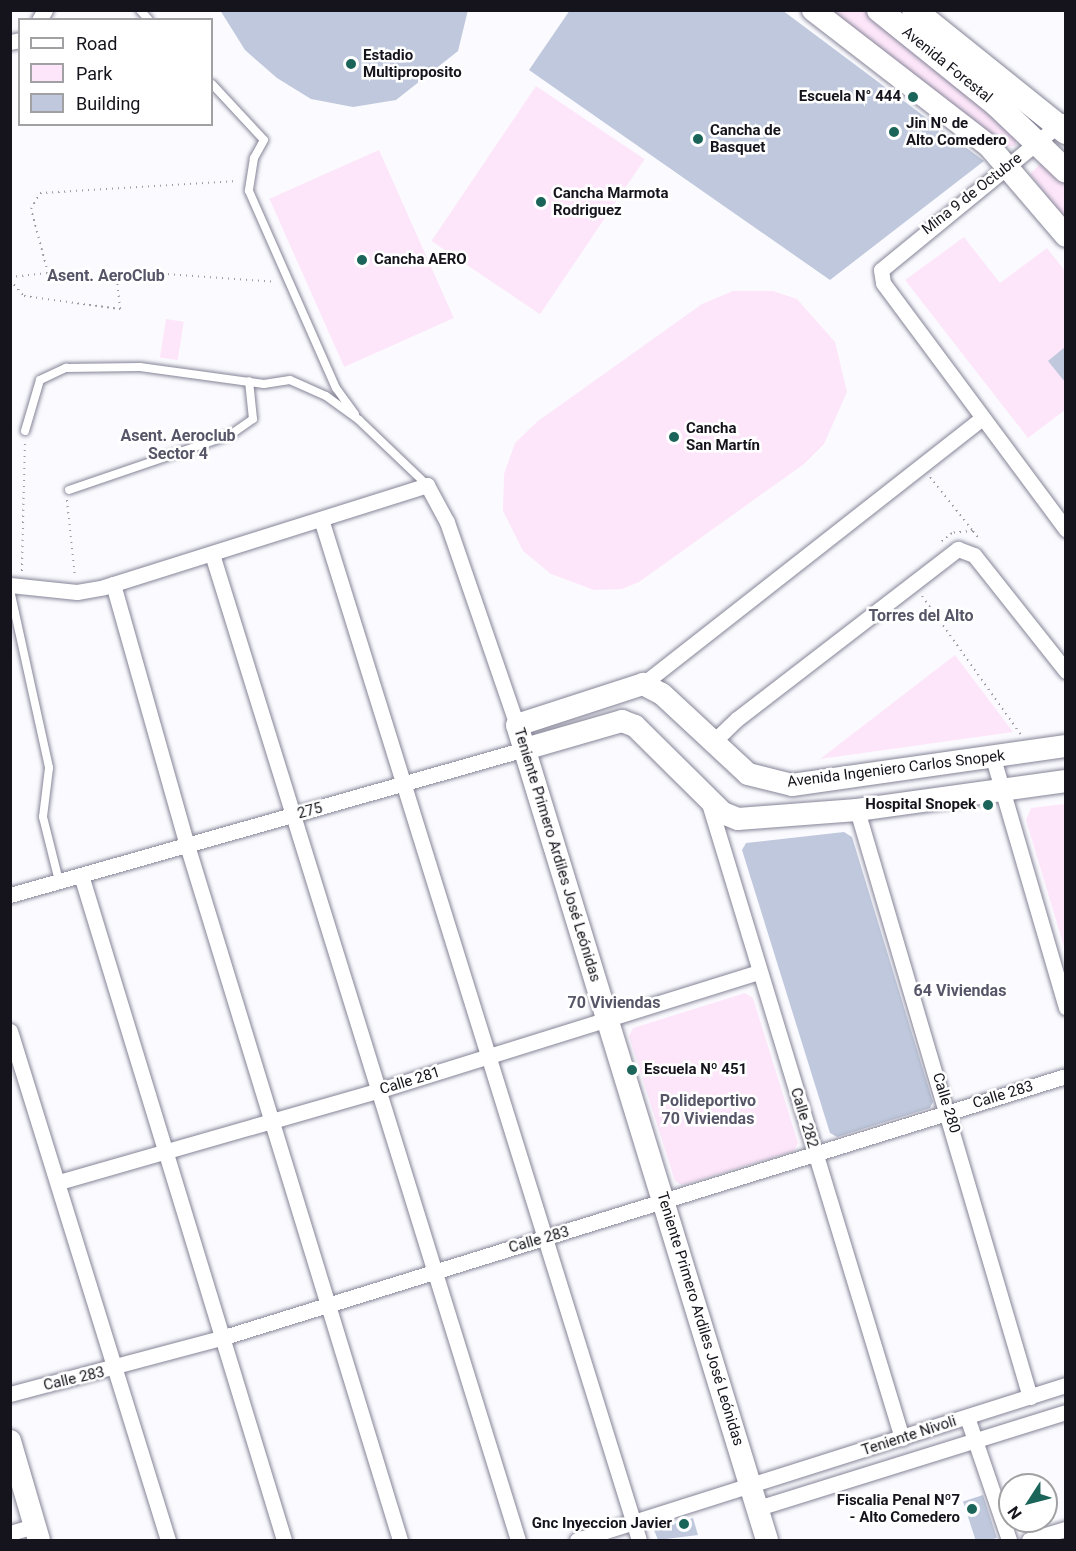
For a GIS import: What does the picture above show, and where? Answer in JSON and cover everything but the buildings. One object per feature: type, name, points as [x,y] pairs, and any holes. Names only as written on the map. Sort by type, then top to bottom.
[{"type":"main road","name":"Avenida Forestal","points":[[879,10],[997,105],[1065,171]]},
{"type":"main road","name":"Avenida Forestal","points":[[914,10],[1063,125]]},
{"type":"street","points":[[813,10],[1009,165],[1065,236]]},
{"type":"street","name":"Mina 9 de Octubre","points":[[981,419],[883,283],[881,270],[1035,143],[1063,125]]},
{"type":"street","points":[[517,725],[643,684],[981,419],[1065,529]]},
{"type":"street","points":[[14,580],[77,592],[113,584],[427,485]]},
{"type":"street","name":"Teniente Primero Ardiles José Leónidas","points":[[427,485],[447,522],[525,749],[768,1540]]},
{"type":"street","points":[[321,519],[407,785],[639,1540]]},
{"type":"street","points":[[711,744],[948,553],[958,549],[974,555],[1065,672]]},
{"type":"street","points":[[212,554],[437,1269],[518,1540]]},
{"type":"street","points":[[113,584],[187,845],[270,1122],[400,1540]]},
{"type":"street","name":"Avenida Ingeniero Carlos Snopek","points":[[643,684],[662,694],[711,744],[756,778],[792,784],[993,758],[1065,746]]},
{"type":"street","name":"275","points":[[10,895],[407,785],[608,724],[635,726],[707,798]]},
{"type":"street","points":[[993,758],[999,790],[1065,1008]]},
{"type":"street","points":[[707,798],[738,819],[857,810],[1065,781]]},
{"type":"street","name":"Calle 282","points":[[707,798],[902,1438]]},
{"type":"street","name":"Calle 280","points":[[857,810],[949,1112],[1030,1397]]},
{"type":"street","points":[[81,875],[284,1540]]},
{"type":"street","name":"Calle 281","points":[[59,1182],[380,1090],[759,972]]},
{"type":"street","points":[[10,1031],[59,1182],[168,1540]]},
{"type":"street","name":"Calle 283","points":[[10,1394],[115,1369],[221,1338],[437,1269],[665,1203],[1065,1076]]},
{"type":"street","name":"Teniente Nivoli","points":[[754,1498],[902,1438],[1065,1385]]},
{"type":"street","name":"Teniente Nivoli","points":[[754,1498],[975,1440],[1065,1412]]},
{"type":"street","points":[[967,1417],[1009,1540]]},
{"type":"street","points":[[10,1441],[37,1533],[10,1533]]},
{"type":"street","points":[[577,1540],[634,1524],[754,1498]]},
{"type":"street","points":[[1029,1540],[1065,1529]]},
{"type":"lane","points":[[213,85],[264,140],[249,178],[249,191],[336,388],[360,420]]},
{"type":"lane","points":[[25,431],[40,380],[66,368],[140,368],[249,381],[290,380],[326,396],[360,420],[427,485]]},
{"type":"lane","points":[[69,490],[230,435],[253,419],[249,381]]},
{"type":"lane","points":[[10,590],[49,768],[43,817],[58,881]]},
{"type":"path","points":[[10,279],[48,273],[31,209],[40,193],[249,178]]},
{"type":"path","points":[[10,279],[24,296],[120,309],[117,282],[138,272],[288,283]]},
{"type":"path","points":[[14,580],[25,567],[25,431]]},
{"type":"path","points":[[933,468],[927,473],[973,531],[952,533],[940,542],[948,553]]},
{"type":"path","points":[[69,490],[65,509],[77,592]]},
{"type":"path","points":[[929,590],[922,596],[1033,752]]},
{"type":"green space","points":[[828,11],[865,11],[963,87],[1016,139],[1016,146],[1005,147]]},
{"type":"green space","name":"Cancha Marmota Rodriguez","points":[[536,86],[645,159],[540,314],[431,241]]},
{"type":"green space","name":"Cancha AERO","points":[[379,150],[454,318],[344,367],[269,199]]},
{"type":"green space","points":[[1041,163],[1065,184],[1065,218],[1030,174]]},
{"type":"green space","points":[[964,237],[1000,283],[1047,248],[1065,271],[1065,410],[1028,438],[905,280]]},
{"type":"green space","name":"Cancha San Martín","points":[[733,291],[773,291],[797,299],[835,342],[847,392],[824,444],[804,464],[639,582],[622,589],[594,590],[551,574],[523,551],[503,511],[504,474],[515,443],[538,421],[702,304]]},
{"type":"green space","points":[[166,319],[184,322],[178,360],[160,358]]},
{"type":"green space","points":[[955,655],[1013,732],[820,759]]},
{"type":"green space","points":[[1066,804],[1065,950],[1026,820],[1031,808]]},
{"type":"green space","points":[[745,993],[753,998],[798,1143],[794,1151],[682,1185],[675,1181],[629,1036],[633,1028]]},
{"type":"place","name":"Estadio Multiproposito","points":[[351,64]]},
{"type":"place","name":"Escuela N° 444","points":[[913,97]]},
{"type":"place","name":"Jin Nº de Alto Comedero","points":[[894,132]]},
{"type":"place","name":"Cancha de Basquet","points":[[698,139]]},
{"type":"place","name":"Cancha Marmota Rodriguez","points":[[541,202]]},
{"type":"place","name":"Cancha AERO","points":[[362,260]]},
{"type":"place","name":"Cancha San Martín","points":[[674,437]]},
{"type":"place","name":"Hospital Snopek","points":[[988,805]]},
{"type":"place","name":"Escuela Nº 451","points":[[632,1070]]},
{"type":"place","name":"Fiscalia Penal Nº7 - Alto Comedero","points":[[972,1509]]},
{"type":"place","name":"Gnc Inyeccion Javier","points":[[684,1524]]},
{"type":"district","name":"Asent. AeroClub","points":[[106,276]]},
{"type":"district","name":"Asent. Aeroclub Sector 4","points":[[178,445]]},
{"type":"district","name":"Torres del Alto","points":[[921,616]]},
{"type":"district","name":"64 Viviendas","points":[[960,991]]},
{"type":"district","name":"70 Viviendas","points":[[614,1003]]},
{"type":"district","name":"Polideportivo 70 Viviendas","points":[[708,1110]]}]
